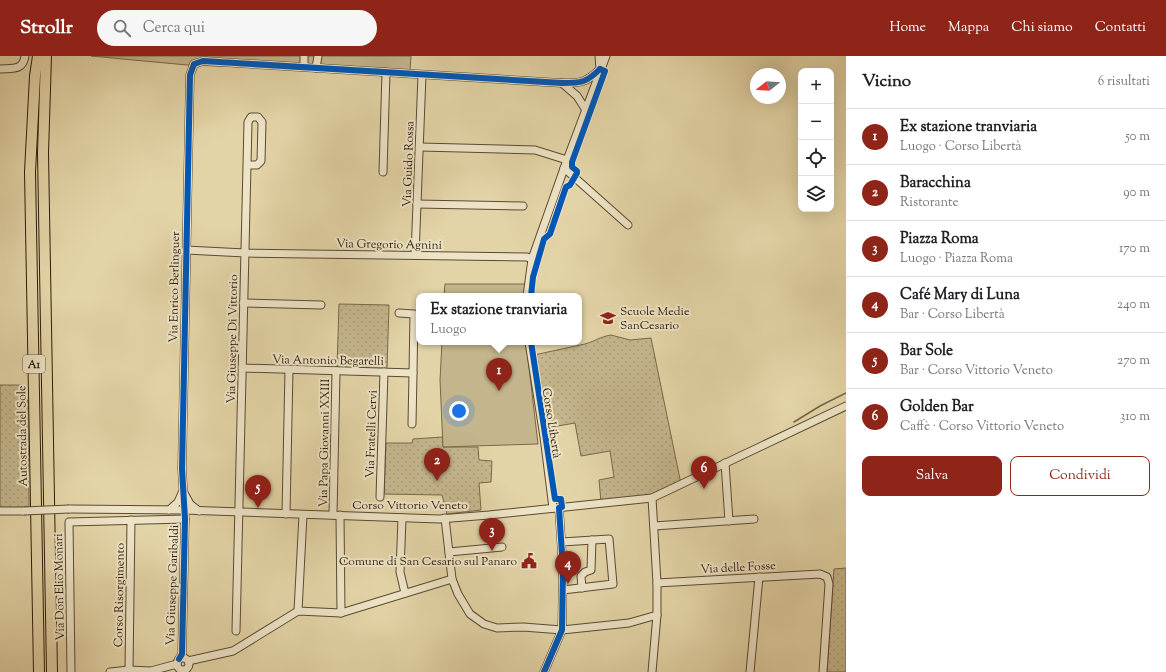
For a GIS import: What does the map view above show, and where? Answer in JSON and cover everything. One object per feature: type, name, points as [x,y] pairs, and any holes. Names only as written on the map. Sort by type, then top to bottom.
[{"type":"highway","name":"Autostrada del Sole","points":[[38,56],[35,76],[30,172],[39,672]]},
{"type":"highway","name":"A1","points":[[46,56],[43,153],[52,672]]},
{"type":"street","points":[[0,69],[19,68],[23,64],[25,56]]},
{"type":"street","points":[[304,56],[304,67],[562,83],[581,83],[592,78],[600,69],[599,56]]},
{"type":"street","points":[[316,68],[318,56]]},
{"type":"street","points":[[527,293],[532,259],[606,56]]},
{"type":"street","name":"Via Enrico Berlinguer","points":[[184,510],[182,461],[190,75],[194,64],[203,61],[304,67]]},
{"type":"street","points":[[383,172],[386,72]]},
{"type":"street","name":"Via Guido Rossa","points":[[416,255],[422,74]]},
{"type":"street","points":[[562,83],[577,96],[586,110]]},
{"type":"street","points":[[581,83],[587,86],[592,93]]},
{"type":"street","points":[[577,96],[584,96],[592,93]]},
{"type":"street","name":"Via Giuseppe Di Vittorio","points":[[236,631],[248,122],[251,117],[258,117],[262,122],[261,161],[257,165],[247,165]]},
{"type":"street","points":[[420,147],[535,150],[567,160]]},
{"type":"street","points":[[564,168],[628,225]]},
{"type":"street","points":[[417,204],[523,206]]},
{"type":"street","name":"Via Gregorio Agnini","points":[[186,250],[244,253],[527,257],[532,259]]},
{"type":"street","points":[[243,303],[321,305]]},
{"type":"street","points":[[399,313],[414,314],[412,424]]},
{"type":"street","name":"Corso Libertà","points":[[529,345],[562,542],[562,630],[544,672]]},
{"type":"street","name":"Via Antonio Begarelli","points":[[242,368],[412,373]]},
{"type":"street","points":[[286,514],[289,370]]},
{"type":"street","name":"Via Papa Giovanni XXIII","points":[[336,371],[337,515],[341,613]]},
{"type":"street","name":"Via Fratelli Cervi","points":[[380,497],[384,372]]},
{"type":"street","name":"Corso Vittorio Veneto","points":[[0,512],[70,509],[184,510],[303,515],[445,518],[652,498],[846,406]]},
{"type":"street","points":[[725,463],[729,521]]},
{"type":"street","points":[[168,510],[178,502],[183,491]]},
{"type":"street","points":[[183,491],[190,504],[199,511]]},
{"type":"street","points":[[652,498],[658,583],[652,672]]},
{"type":"street","name":"Via Giuseppe Garibaldi","points":[[178,661],[182,654],[184,510]]},
{"type":"street","points":[[298,611],[303,515]]},
{"type":"street","points":[[402,518],[400,572],[405,593]]},
{"type":"street","points":[[445,518],[452,579],[458,594],[470,614],[484,624],[497,628],[523,627],[562,630],[628,623],[657,615]]},
{"type":"street","name":"Via Don Elio Monari","points":[[71,672],[69,522],[185,519]]},
{"type":"street","points":[[654,526],[754,519]]},
{"type":"street","name":"Corso Risorgimento","points":[[130,670],[131,520]]},
{"type":"street","points":[[562,542],[609,539],[613,584],[563,590]]},
{"type":"street","points":[[582,588],[581,576],[585,572],[591,570],[592,540]]},
{"type":"street","points":[[449,552],[502,547]]},
{"type":"street","name":"Via delle Fosse","points":[[658,583],[820,574],[827,577],[829,580],[823,672]]},
{"type":"street","points":[[750,672],[759,577]]},
{"type":"street","points":[[110,672],[130,670],[151,671],[185,659],[188,661],[233,651],[298,611],[341,613],[452,579]]},
{"type":"street","points":[[178,661],[179,669],[184,670],[188,667],[188,661]]},
{"type":"shaded area","points":[[91,56],[411,56],[410,70],[347,70],[187,65]]},
{"type":"shaded area","points":[[445,284],[528,284],[527,293],[444,293]]},
{"type":"shaded area","points":[[339,304],[389,305],[387,369],[337,368]]},
{"type":"shaded area","points":[[611,335],[630,340],[651,338],[681,484],[646,497],[601,502],[599,480],[614,477],[610,451],[581,456],[575,423],[546,428],[534,355],[582,345]]},
{"type":"shaded area","points":[[442,345],[526,345],[538,444],[443,447],[440,380]]},
{"type":"shaded area","points":[[0,385],[23,385],[28,402],[29,507],[0,508]]},
{"type":"shaded area","points":[[443,437],[443,447],[478,447],[479,460],[492,461],[491,482],[479,483],[481,510],[447,514],[442,495],[384,494],[386,443],[412,443],[413,439]]},
{"type":"shaded area","points":[[846,568],[846,672],[827,672],[834,569]]},
{"type":"waterway","points":[[794,422],[820,406],[846,393]]},
{"type":"cycle path","points":[[179,659],[182,654],[185,519],[182,469],[190,75],[194,64],[203,61],[562,83],[574,83],[587,80],[600,69]]},
{"type":"cycle path","points":[[531,293],[533,277],[544,239],[550,234],[566,187],[570,185],[577,173],[577,171],[572,167],[572,162],[605,71],[600,69]]},
{"type":"cycle path","points":[[531,345],[555,499],[561,499],[562,507]]},
{"type":"cycle path","points":[[544,672],[562,630],[563,569],[559,508]]},
{"type":"place","name":"Scuole Medie SanCesario","points":[[608,318]]},
{"type":"place","name":"Ex stazione tranviaria","points":[[499,391]]},
{"type":"place","name":"Baracchina","points":[[437,481]]},
{"type":"place","name":"Golden Bar","points":[[704,489]]},
{"type":"place","name":"Bar Sole","points":[[258,508]]},
{"type":"place","name":"Piazza Roma","points":[[492,551]]},
{"type":"place","name":"Comune di San Cesario sul Panaro","points":[[529,561]]},
{"type":"place","name":"Café Mary di Luna","points":[[568,584]]}]
